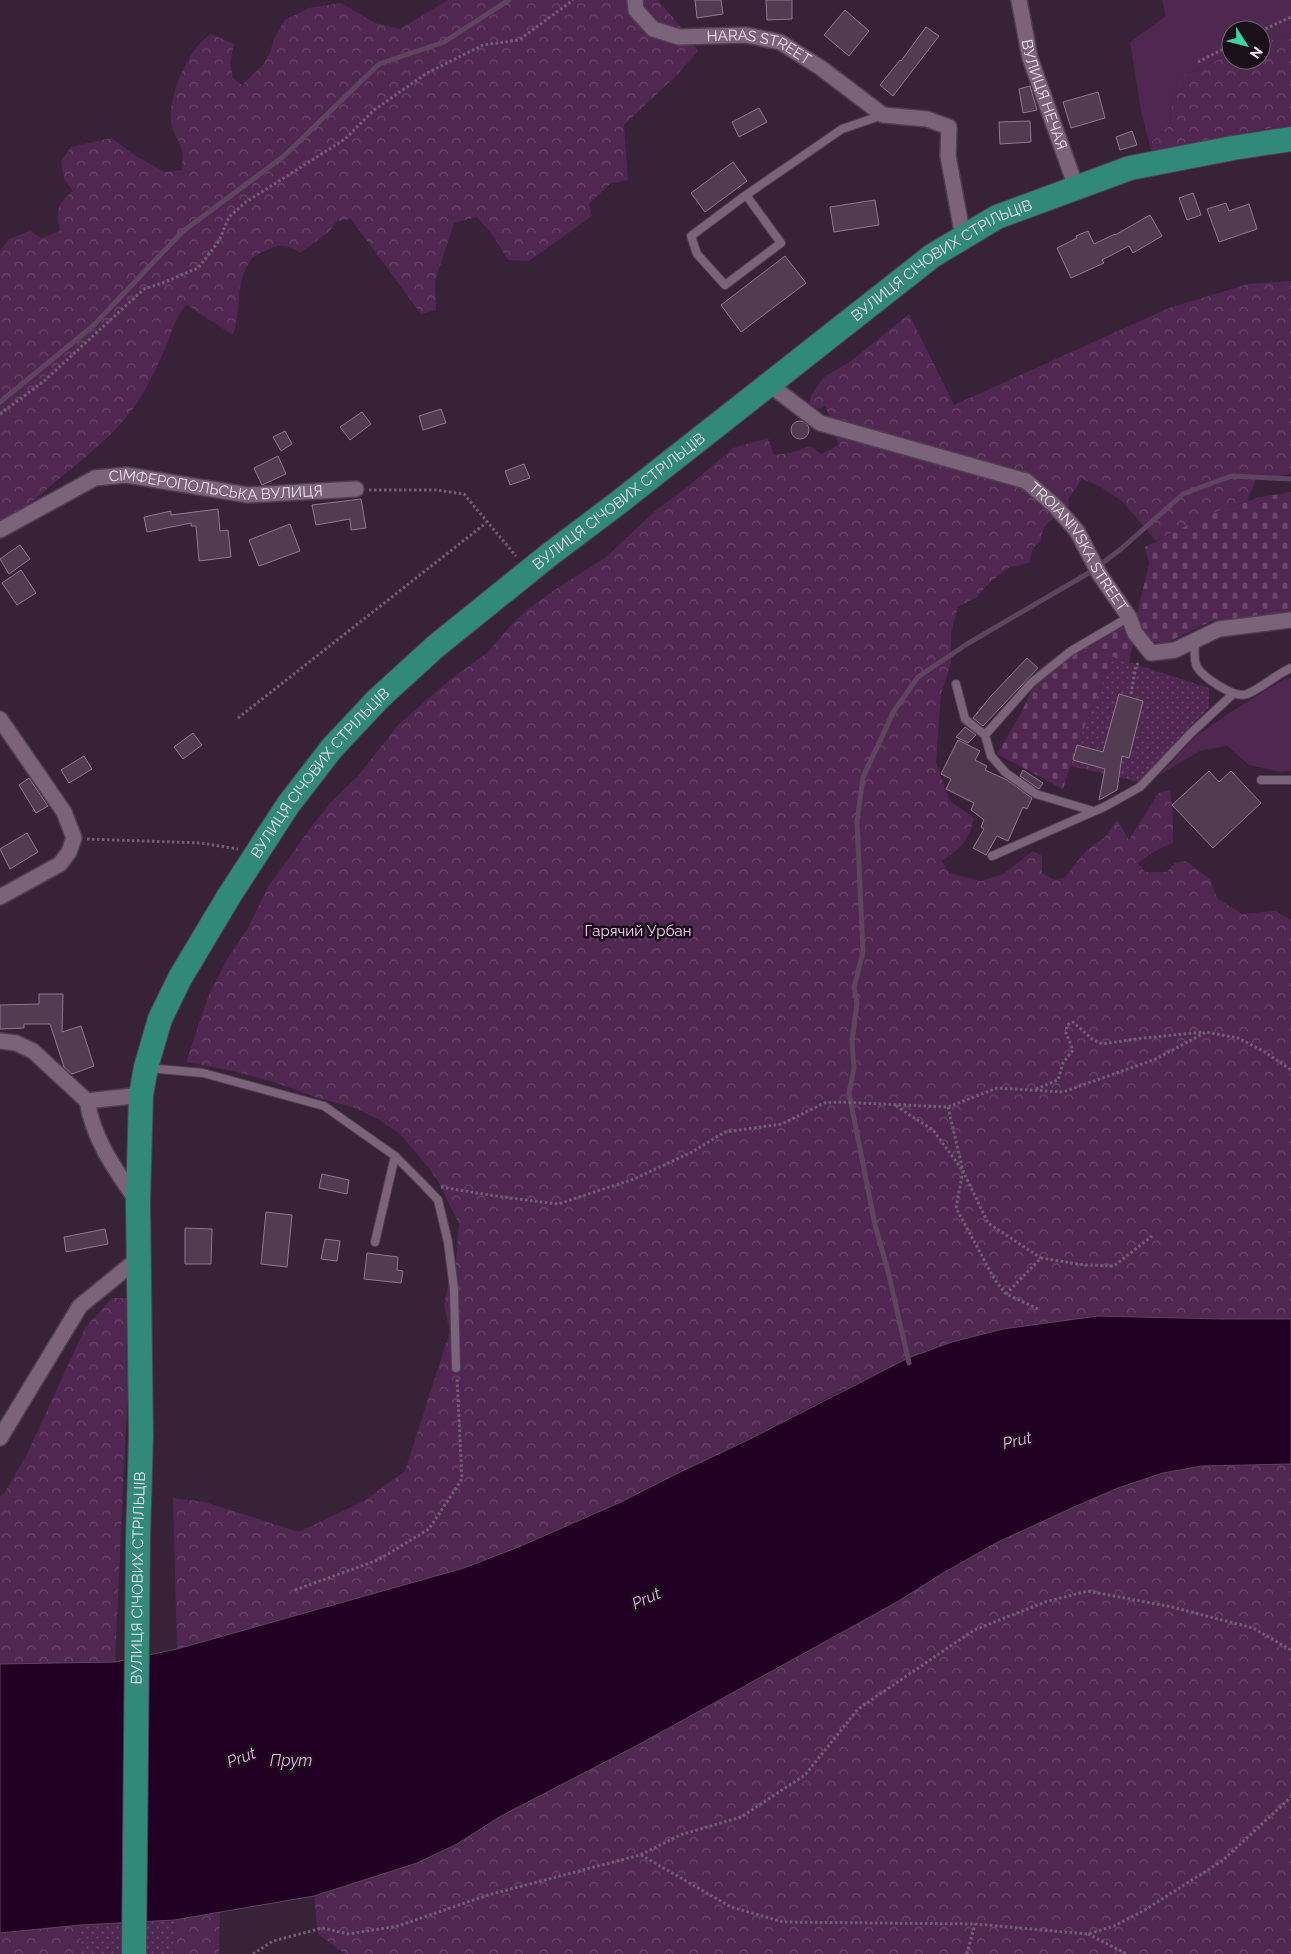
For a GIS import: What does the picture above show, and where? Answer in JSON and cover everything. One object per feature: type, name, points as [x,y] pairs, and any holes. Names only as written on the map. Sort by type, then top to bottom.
[{"type":"main road","name":"ВУЛИЦЯ СІЧОВИХ СТРІЛЬЦІВ","points":[[134,1954],[138,1538],[141,1436],[138,1202],[141,1095],[146,1067],[160,1019],[180,978],[229,896],[288,805],[332,748],[378,699],[436,646],[932,256],[997,217],[1130,168],[1291,139]]},
{"type":"street","name":"HARAS STREET","points":[[635,0],[636,10],[653,29],[679,37],[746,35],[780,42],[821,68],[884,115]]},
{"type":"street","name":"ВУЛИЦЯ НЕЧАЯ","points":[[1019,0],[1030,58],[1076,187]]},
{"type":"street","points":[[884,115],[927,119],[949,127],[948,156],[963,237]]},
{"type":"street","name":"TROIANIVSKA STREET","points":[[770,385],[820,423],[1026,481],[1054,505],[1077,531],[1100,575],[1136,633],[1151,652]]},
{"type":"street","name":"СІМФЕРОПОЛЬСЬКА ВУЛИЦЯ","points":[[0,530],[95,478],[126,475],[248,495],[356,490]]},
{"type":"street","points":[[1151,652],[1175,650],[1219,629],[1291,620]]},
{"type":"street","points":[[0,719],[64,812],[74,838],[69,852],[60,864],[0,897]]},
{"type":"street","points":[[0,1042],[16,1042],[33,1051],[87,1101],[90,1117],[107,1158],[138,1202]]},
{"type":"street","points":[[87,1101],[141,1095]]},
{"type":"street","points":[[0,1438],[80,1306],[139,1258]]},
{"type":"lane","points":[[746,195],[781,243],[724,285],[697,254],[691,236],[746,195],[842,129],[884,115]]},
{"type":"lane","points":[[985,735],[1031,683],[1071,650],[1128,618]]},
{"type":"lane","points":[[1195,640],[1194,660],[1198,668],[1211,680],[1233,694],[1246,695],[1291,668]]},
{"type":"lane","points":[[956,684],[964,719],[985,735],[991,756],[1006,773],[1036,794],[1094,811]]},
{"type":"lane","points":[[992,856],[1094,811],[1140,787],[1191,733],[1233,694]]},
{"type":"lane","points":[[1261,780],[1291,780]]},
{"type":"lane","points":[[146,1067],[203,1072],[324,1106],[395,1156],[438,1200],[448,1242],[454,1289],[456,1368]]},
{"type":"lane","points":[[374,1242],[395,1156]]},
{"type":"path","points":[[0,414],[44,381],[144,289],[198,268],[219,241],[229,217],[246,202],[345,139],[374,110],[427,73],[483,45],[519,40],[573,0]]},
{"type":"path","points":[[1271,26],[1291,17]]},
{"type":"path","points":[[1198,62],[1221,50]]},
{"type":"path","points":[[356,490],[436,490],[464,494],[514,556],[549,556]]},
{"type":"path","points":[[238,718],[486,522]]},
{"type":"path","points":[[1131,694],[1136,665],[1151,652]]},
{"type":"path","points":[[74,838],[201,843],[241,849]]},
{"type":"path","points":[[1033,1090],[1058,1080],[1063,1063],[1072,1050],[1066,1033],[1067,1025],[1073,1022],[1092,1039],[1102,1044],[1206,1032],[1238,1038],[1265,1052],[1291,1070]]},
{"type":"path","points":[[423,1184],[558,1204],[634,1179],[692,1152],[724,1132],[782,1124],[824,1103],[840,1102],[948,1107],[997,1088],[1063,1092],[1156,1059],[1206,1032]]},
{"type":"path","points":[[896,1105],[932,1130],[963,1171],[988,1223],[1041,1258],[1084,1265],[1114,1266],[1152,1236]]},
{"type":"path","points":[[948,1107],[963,1171],[956,1208],[995,1280],[1006,1294],[1038,1308]]},
{"type":"path","points":[[1006,1294],[1041,1258]]},
{"type":"path","points":[[295,1590],[378,1560],[428,1529],[462,1478],[456,1368]]},
{"type":"path","points":[[253,1954],[274,1941],[323,1928],[348,1934],[398,1926],[488,1895],[640,1855],[680,1835],[741,1817],[805,1775],[858,1709],[974,1630],[1045,1602],[1088,1591],[1172,1607],[1253,1628],[1291,1650]]},
{"type":"path","points":[[640,1855],[731,1907],[783,1922],[975,1924],[1088,1934],[1114,1926],[1143,1911],[1222,1861],[1291,1797]]},
{"type":"path","points":[[967,1954],[975,1924]]},
{"type":"path","points":[[1088,1934],[1126,1954]]},
{"type":"green space","points":[[448,0],[658,0],[690,38],[698,51],[677,75],[624,125],[628,180],[611,183],[589,204],[592,216],[529,261],[508,260],[494,237],[477,217],[454,223],[435,281],[436,310],[421,314],[351,219],[337,221],[329,232],[300,253],[292,248],[280,246],[254,257],[242,278],[236,326],[233,335],[187,305],[176,320],[165,349],[146,388],[122,422],[92,451],[0,527],[0,251],[9,239],[30,231],[41,238],[60,231],[59,208],[73,191],[64,179],[61,161],[71,147],[111,138],[139,158],[165,172],[182,170],[182,151],[171,122],[173,99],[176,86],[187,61],[211,34],[234,44],[230,62],[233,78],[242,85],[263,65],[270,53],[274,38],[285,20],[309,8],[341,3],[375,23],[400,29]]},
{"type":"green space","points":[[1162,0],[1291,0],[1291,34],[1271,40],[1271,20],[1221,20],[1221,58],[1179,77],[1172,97],[1170,125],[1151,142],[1155,156],[1291,123],[1291,128],[1154,162],[1141,111],[1130,42],[1166,16]]},
{"type":"green space","points":[[1291,34],[1291,123],[1155,156],[1151,142],[1170,125],[1172,97],[1179,77],[1221,58],[1221,70],[1271,70],[1271,40]]},
{"type":"green space","name":"Гарячий Урбан","points":[[1291,281],[1291,474],[1256,479],[1247,501],[1205,516],[1156,541],[1122,501],[1099,486],[1082,479],[1069,498],[1068,512],[1053,519],[1046,525],[1041,541],[1033,548],[1029,563],[1010,567],[989,583],[977,597],[958,607],[951,633],[951,663],[941,694],[936,762],[949,800],[974,818],[963,844],[942,861],[949,873],[981,881],[1003,874],[1033,851],[1042,856],[1042,873],[1054,880],[1064,878],[1086,851],[1105,837],[1117,820],[1129,840],[1158,793],[1170,790],[1173,815],[1173,843],[1155,851],[1138,863],[1145,872],[1167,872],[1175,863],[1186,861],[1211,880],[1217,898],[1242,914],[1276,911],[1291,920],[1291,1319],[1098,1316],[1003,1329],[952,1342],[840,1391],[750,1439],[621,1502],[520,1546],[464,1568],[177,1649],[173,1498],[205,1502],[299,1532],[364,1501],[405,1471],[450,1331],[444,1306],[456,1261],[459,1224],[439,1183],[429,1168],[400,1134],[378,1119],[352,1107],[321,1099],[274,1082],[233,1071],[186,1062],[209,994],[229,956],[248,928],[268,887],[314,823],[332,801],[358,776],[398,725],[452,678],[487,653],[527,610],[606,557],[654,512],[733,448],[768,438],[774,455],[790,453],[810,446],[822,454],[838,445],[834,425],[825,406],[818,409],[810,404],[810,397],[824,377],[851,361],[909,314],[954,405],[1169,308],[1248,284]]},
{"type":"green space","points":[[1291,492],[1291,614],[1214,620],[1162,643],[1150,641],[1146,638],[1136,619],[1149,563],[1145,547],[1205,516],[1260,497]]},
{"type":"green space","points":[[1120,625],[1134,639],[1129,663],[1113,657],[1077,745],[1063,789],[997,754],[1020,715],[1034,685],[1074,655]]},
{"type":"green space","points":[[1113,657],[1209,688],[1209,707],[1139,782],[1071,766],[1077,745]]},
{"type":"green space","points":[[1291,677],[1291,771],[1280,772],[1249,765],[1227,746],[1200,751],[1159,775],[1195,737],[1232,711]]},
{"type":"green space","points":[[112,1298],[132,1298],[115,1662],[0,1664],[0,1497],[5,1492],[28,1452],[85,1328]]},
{"type":"green space","points":[[1291,1464],[1291,1954],[345,1954],[318,1934],[314,1896],[417,1863],[457,1844],[501,1816],[636,1746],[897,1602],[998,1542],[1118,1488],[1163,1473],[1202,1466]]},
{"type":"green space","points":[[220,1912],[219,1954],[173,1954],[174,1920]]},
{"type":"green space","points":[[174,1920],[173,1954],[81,1954],[80,1925]]},
{"type":"green space","points":[[80,1925],[81,1954],[0,1954],[0,1933]]},
{"type":"water","name":"Прут","points":[[1098,1316],[1291,1319],[1291,1464],[1202,1466],[1163,1473],[1118,1488],[1074,1507],[998,1542],[897,1602],[636,1746],[501,1816],[457,1844],[417,1863],[314,1896],[174,1920],[80,1925],[0,1933],[0,1664],[115,1662],[177,1649],[464,1568],[521,1546],[621,1502],[750,1439],[908,1358],[952,1342],[1003,1329]]},
{"type":"building","points":[[695,0],[721,0],[723,14],[697,18]]},
{"type":"building","points":[[766,0],[792,0],[792,19],[767,20]]},
{"type":"building","points":[[845,10],[869,31],[849,56],[824,35]]},
{"type":"building","points":[[926,27],[939,36],[893,96],[880,85],[901,61]]},
{"type":"building","points":[[1030,86],[1037,110],[1023,113],[1019,89]]},
{"type":"building","points":[[1098,92],[1105,118],[1071,128],[1063,102]]},
{"type":"building","points":[[759,108],[767,122],[739,137],[732,122]]},
{"type":"building","points":[[1030,121],[1031,142],[1000,144],[999,122]]},
{"type":"building","points":[[1132,131],[1137,145],[1120,150],[1116,137]]},
{"type":"building","points":[[733,162],[747,181],[705,212],[691,193]]},
{"type":"building","points":[[1193,193],[1201,215],[1187,220],[1179,198]]},
{"type":"building","points":[[875,200],[879,225],[834,232],[830,207]]},
{"type":"building","points":[[1226,203],[1229,211],[1249,204],[1257,229],[1219,242],[1207,209]]},
{"type":"building","points":[[1150,215],[1162,236],[1133,253],[1129,246],[1102,260],[1104,263],[1071,278],[1057,248],[1088,231],[1094,244],[1115,235]]},
{"type":"building","points":[[785,256],[806,283],[741,332],[721,305]]},
{"type":"building","points":[[441,409],[446,423],[423,430],[419,416]]},
{"type":"building","points":[[362,412],[371,424],[350,440],[340,427]]},
{"type":"building","points":[[800,421],[806,424],[809,430],[806,436],[800,439],[794,436],[791,430],[794,424]]},
{"type":"building","points":[[285,431],[292,444],[281,451],[273,437]]},
{"type":"building","points":[[278,456],[286,474],[262,485],[254,468]]},
{"type":"building","points":[[524,464],[530,478],[510,485],[505,471]]},
{"type":"building","points":[[361,499],[366,528],[351,530],[350,519],[316,525],[312,505]]},
{"type":"building","points":[[218,509],[220,531],[228,530],[231,557],[199,561],[196,526],[191,526],[191,523],[147,532],[144,517],[171,511],[171,515]]},
{"type":"building","points":[[290,524],[300,551],[259,566],[249,540]]},
{"type":"building","points":[[20,545],[30,559],[9,574],[0,559]]},
{"type":"building","points":[[21,570],[36,593],[17,605],[2,583]]},
{"type":"building","points":[[1027,658],[1038,668],[983,726],[973,718]]},
{"type":"building","points":[[1119,694],[1143,701],[1129,758],[1122,756],[1117,790],[1099,800],[1105,769],[1073,760],[1077,745],[1103,752]]},
{"type":"building","points":[[965,727],[976,735],[968,743],[956,737]]},
{"type":"building","points":[[193,733],[202,745],[183,759],[174,747]]},
{"type":"building","points":[[958,740],[980,751],[975,760],[987,766],[985,770],[1007,780],[1032,798],[1027,809],[1023,807],[1008,841],[997,836],[986,855],[973,848],[984,829],[981,827],[984,820],[971,810],[974,803],[946,789],[951,779],[941,774]]},
{"type":"building","points":[[84,756],[92,769],[69,783],[61,770]]},
{"type":"building","points":[[1023,770],[1043,783],[1039,789],[1020,776]]},
{"type":"building","points":[[1209,771],[1219,782],[1231,771],[1261,803],[1213,848],[1172,805]]},
{"type":"building","points":[[29,778],[48,806],[36,813],[19,785]]},
{"type":"building","points":[[27,833],[38,852],[10,869],[0,849]]},
{"type":"building","points":[[39,994],[63,994],[62,1032],[81,1026],[94,1066],[72,1074],[64,1067],[50,1024],[24,1024],[24,1028],[0,1029],[0,1005],[39,1004]]},
{"type":"building","points":[[322,1174],[349,1180],[347,1194],[319,1188]]},
{"type":"building","points":[[266,1212],[292,1215],[287,1267],[261,1264]]},
{"type":"building","points":[[185,1228],[212,1229],[211,1264],[185,1264]]},
{"type":"building","points":[[105,1229],[108,1244],[66,1252],[64,1237]]},
{"type":"building","points":[[325,1239],[340,1241],[337,1261],[321,1259]]},
{"type":"building","points":[[367,1253],[398,1257],[397,1270],[403,1271],[401,1283],[364,1279]]},
{"type":"waterway","points":[[0,402],[93,326],[182,232],[284,156],[379,64],[444,42],[509,0]]},
{"type":"waterway","points":[[909,1363],[888,1271],[875,1225],[849,1093],[854,1068],[852,1041],[857,1003],[854,987],[863,952],[857,822],[863,777],[894,711],[918,677],[967,644],[1092,571],[1121,549],[1183,494],[1231,476],[1291,479]]},
{"type":"water label","name":"Prut","points":[[1017,1440]]},
{"type":"water label","name":"Prut","points":[[646,1598]]},
{"type":"water label","name":"Prut","points":[[241,1757]]}]
